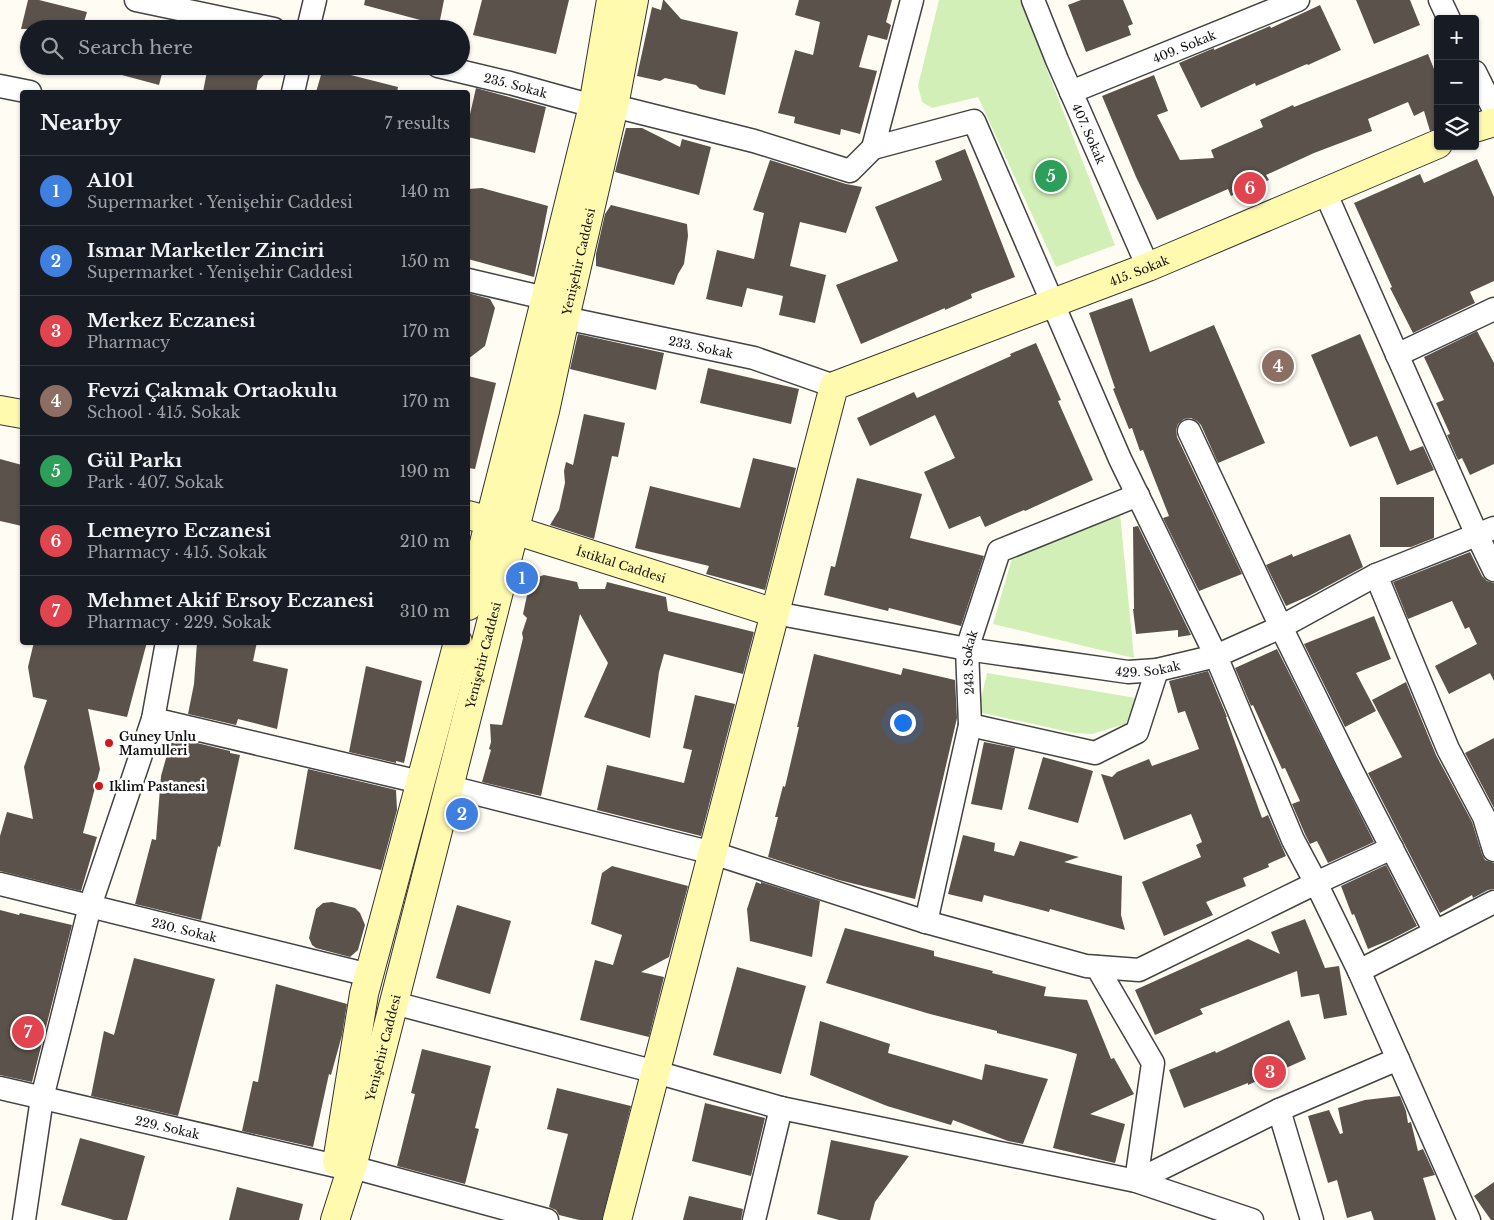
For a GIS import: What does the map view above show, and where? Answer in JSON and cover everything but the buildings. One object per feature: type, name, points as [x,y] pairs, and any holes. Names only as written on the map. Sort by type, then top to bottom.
[{"type":"main road","name":"Yenişehir Caddesi","points":[[320,1220],[344,1167],[394,1002],[450,787],[491,522],[545,411],[603,106],[611,0]]},
{"type":"main road","name":"Yenişehir Caddesi","points":[[470,599],[491,522],[545,298],[634,0]]},
{"type":"main road","points":[[1479,127],[1494,122]]},
{"type":"main road","name":"415. Sokak","points":[[834,386],[1053,302],[1148,268],[1434,146]]},
{"type":"main road","points":[[617,1220],[834,386]]},
{"type":"main road","points":[[0,410],[20,414]]},
{"type":"main road","name":"İstiklal Caddesi","points":[[491,522],[775,613]]},
{"type":"main road","name":"Yenişehir Caddesi","points":[[335,1220],[344,1167],[364,994],[457,645]]},
{"type":"street","points":[[136,0],[231,20]]},
{"type":"street","points":[[310,20],[316,0]]},
{"type":"street","points":[[912,0],[873,148],[974,121],[1120,459],[1216,656],[1293,840],[1359,970],[1469,1220]]},
{"type":"street","name":"407. Sokak","points":[[1033,0],[1148,268]]},
{"type":"street","name":"409. Sokak","points":[[1071,92],[1298,0]]},
{"type":"street","points":[[1440,0],[1447,15]]},
{"type":"street","name":"235. Sokak","points":[[470,74],[754,141],[850,171],[873,148]]},
{"type":"street","points":[[293,90],[297,75]]},
{"type":"street","points":[[1479,80],[1494,110]]},
{"type":"street","points":[[0,86],[20,90]]},
{"type":"street","points":[[1325,192],[1398,355],[1485,531],[1494,570]]},
{"type":"street","points":[[470,280],[545,298]]},
{"type":"street","points":[[1398,355],[1494,309]]},
{"type":"street","name":"233. Sokak","points":[[564,318],[754,358],[834,386]]},
{"type":"street","points":[[1189,431],[1281,627],[1435,932]]},
{"type":"street","name":"243. Sokak","points":[[926,922],[970,725],[967,649],[998,552],[1138,495]]},
{"type":"street","name":"429. Sokak","points":[[775,613],[967,649],[1128,672],[1157,670],[1216,656],[1281,627],[1376,575],[1485,531]]},
{"type":"street","points":[[1376,575],[1448,749],[1484,817],[1494,850]]},
{"type":"street","points":[[24,1220],[42,1098],[90,906],[153,719],[166,645]]},
{"type":"street","points":[[970,725],[1095,753],[1137,732],[1157,670]]},
{"type":"street","points":[[153,719],[420,782]]},
{"type":"street","points":[[450,787],[713,853],[926,922],[1086,966],[1139,970],[1392,848]]},
{"type":"street","name":"230. Sokak","points":[[0,884],[369,975]]},
{"type":"street","points":[[1359,970],[1494,902]]},
{"type":"street","points":[[1097,967],[1153,1063],[1136,1181]]},
{"type":"street","points":[[394,1002],[656,1072],[781,1108],[1136,1181],[1252,1220]]},
{"type":"street","points":[[1136,1181],[1279,1110],[1398,1059]]},
{"type":"street","name":"229. Sokak","points":[[0,1088],[344,1167],[547,1220]]},
{"type":"street","points":[[754,1220],[781,1108]]},
{"type":"street","points":[[1279,1110],[1312,1220]]},
{"type":"green space","points":[[939,0],[1020,0],[1115,245],[1056,267],[978,97],[932,108],[922,102],[918,86]]},
{"type":"green space","points":[[1120,513],[1134,658],[993,624],[1013,555]]},
{"type":"green space","points":[[987,673],[1142,699],[1125,724],[1092,734],[1074,733],[978,712]]},
{"type":"place","name":"Gül Parkı","points":[[1051,176]]},
{"type":"place","name":"Lemeyro Eczanesi","points":[[1250,188]]},
{"type":"place","name":"Fevzi Çakmak Ortaokulu","points":[[1278,366]]},
{"type":"place","name":"A101","points":[[522,578]]},
{"type":"place","name":"Guney Unlu Mamulleri","points":[[109,743]]},
{"type":"place","name":"Iklim Pastanesi","points":[[99,786]]},
{"type":"place","name":"Ismar Marketler Zinciri","points":[[462,814]]},
{"type":"place","name":"Mehmet Akif Ersoy Eczanesi","points":[[28,1032]]},
{"type":"place","name":"Merkez Eczanesi","points":[[1270,1072]]}]
